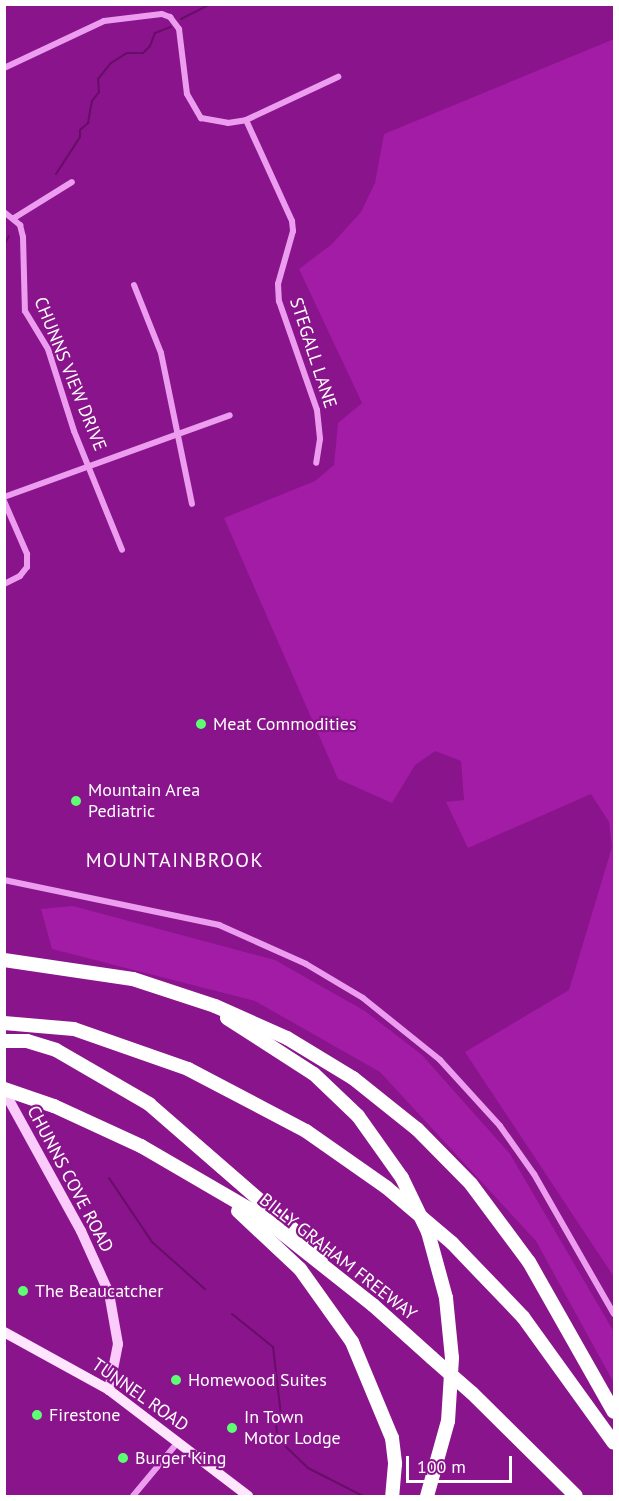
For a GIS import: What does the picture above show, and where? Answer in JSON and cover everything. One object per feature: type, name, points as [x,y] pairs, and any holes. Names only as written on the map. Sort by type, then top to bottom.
[{"type":"highway","points":[[4,960],[93,972],[168,991],[251,1020],[321,1057],[395,1110],[436,1146],[471,1184],[529,1263],[615,1413]]},
{"type":"highway","points":[[168,991],[253,1033],[328,1086],[374,1136],[411,1195],[438,1264],[452,1334],[448,1421],[427,1497]]},
{"type":"highway","points":[[4,1023],[75,1029],[188,1069],[306,1131],[386,1187],[452,1243],[523,1317],[615,1443]]},
{"type":"highway","points":[[4,1041],[27,1041],[56,1050],[149,1104],[363,1290],[373,1305]]},
{"type":"highway","name":"BILLY GRAHAM FREEWAY","points":[[4,1090],[54,1106],[141,1146],[258,1214],[373,1305],[472,1393],[576,1497]]},
{"type":"highway","points":[[212,1188],[300,1269],[352,1342],[392,1438],[395,1464],[392,1497]]},
{"type":"main road","name":"CHUNNS COVE ROAD","points":[[4,1090],[81,1231],[109,1293],[118,1344],[109,1390]]},
{"type":"main road","name":"TUNNEL ROAD","points":[[4,1332],[109,1390],[248,1497]]},
{"type":"street","points":[[4,68],[104,21],[162,14],[170,17],[179,29],[187,94],[195,113],[212,122],[246,120],[338,77]]},
{"type":"street","name":"STEGALL LANE","points":[[246,120],[292,221],[293,231],[278,284],[279,301],[317,410],[320,439],[316,463]]},
{"type":"street","points":[[4,212],[14,218],[72,182]]},
{"type":"street","name":"CHUNNS VIEW DRIVE","points":[[14,218],[23,237],[25,311],[48,349],[74,431],[91,466],[122,550]]},
{"type":"street","points":[[134,285],[155,333],[180,436],[192,504]]},
{"type":"street","points":[[4,584],[20,576],[27,567],[27,554],[4,499],[230,416]]},
{"type":"street","points":[[4,880],[194,918],[265,943],[363,998],[414,1037],[464,1084],[534,1174],[615,1314]]},
{"type":"street","points":[[134,1497],[178,1441]]},
{"type":"shaded area","points":[[614,39],[614,1277],[465,1052],[569,990],[612,847],[609,822],[591,794],[468,848],[446,802],[464,800],[461,761],[435,751],[415,765],[392,803],[338,779],[224,518],[315,481],[334,465],[338,423],[362,403],[299,269],[332,244],[361,212],[375,183],[384,134]]},
{"type":"shaded area","points":[[73,906],[275,960],[365,1011],[422,1055],[510,1154],[614,1332],[614,1383],[536,1241],[380,1072],[255,1001],[52,949],[41,909]]},
{"type":"waterway","points":[[181,19],[210,4]]},
{"type":"waterway","points":[[56,174],[80,137],[80,130],[88,123],[92,101],[99,92],[98,79],[111,63],[127,53],[143,53],[150,46],[155,33],[171,27]]},
{"type":"waterway","points":[[4,245],[9,236]]},
{"type":"waterway","points":[[109,1178],[152,1242],[205,1289]]},
{"type":"waterway","points":[[232,1314],[273,1347],[281,1415],[276,1425],[278,1439],[308,1468],[363,1496]]},
{"type":"place","name":"Meat Commodities","points":[[201,724]]},
{"type":"place","name":"Mountain Area Pediatric","points":[[76,801]]},
{"type":"place","name":"The Beaucatcher","points":[[23,1291]]},
{"type":"place","name":"Homewood Suites","points":[[176,1380]]},
{"type":"place","name":"Firestone","points":[[37,1415]]},
{"type":"place","name":"In Town Motor Lodge","points":[[232,1428]]},
{"type":"place","name":"Burger King","points":[[123,1458]]},
{"type":"district","name":"MOUNTAINBROOK","points":[[175,860]]}]
